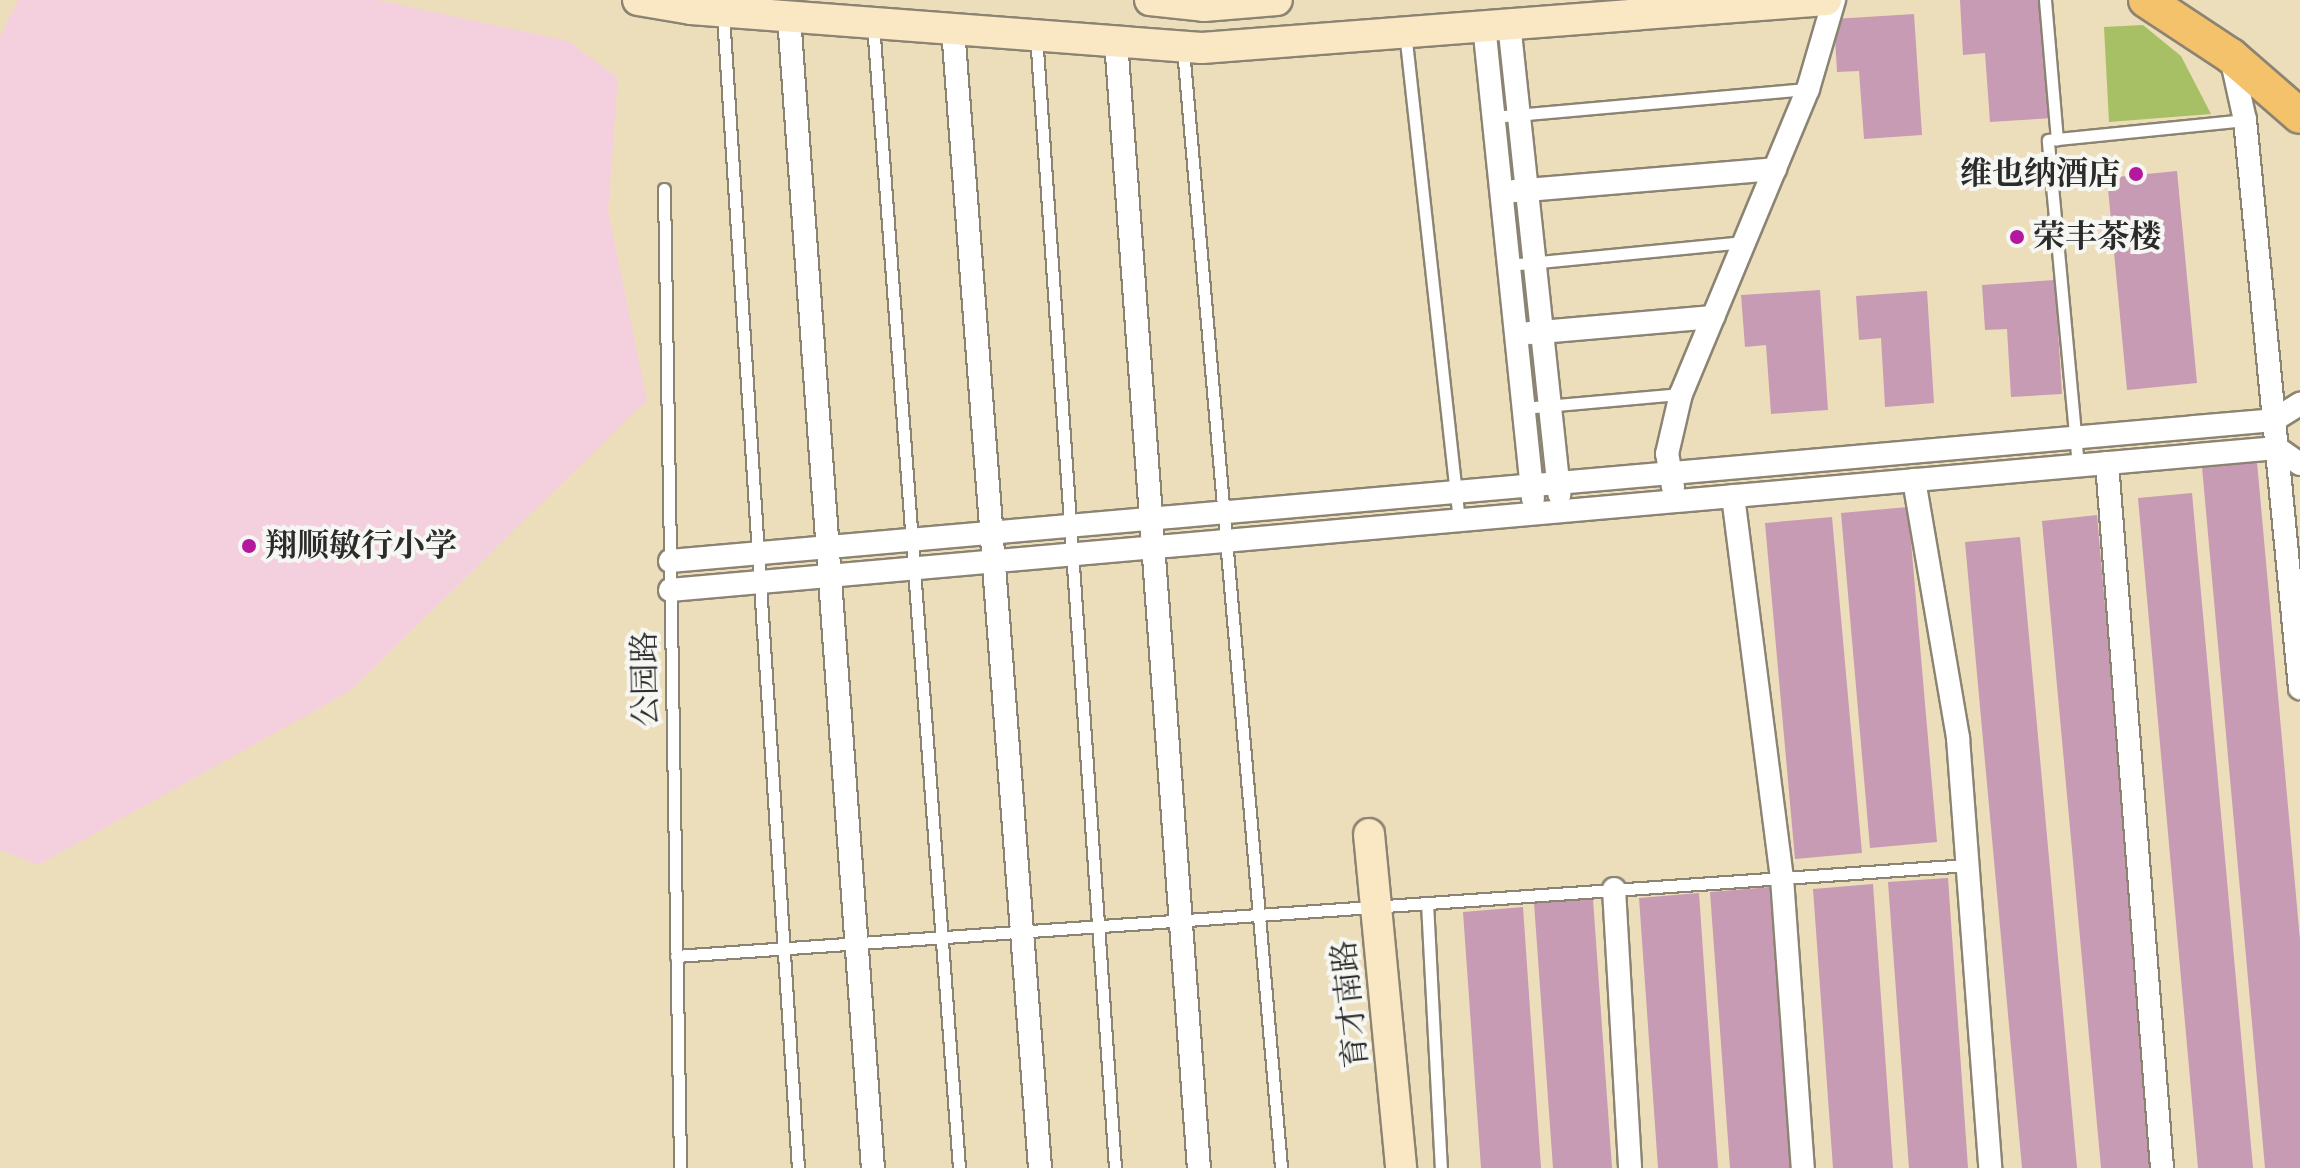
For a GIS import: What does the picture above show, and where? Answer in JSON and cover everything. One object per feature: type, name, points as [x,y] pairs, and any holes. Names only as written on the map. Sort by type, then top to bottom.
[{"type":"main road","points":[[638,0],[723,12],[1182,47],[1826,0]]},
{"type":"main road","points":[[1167,1],[1277,0]]},
{"type":"main road","points":[[2146,0],[2231,56],[2300,116]]},
{"type":"main road","name":"育才南路","points":[[1369,834],[1401,1168]]},
{"type":"street","points":[[1678,501],[1667,473],[1667,454],[1681,394],[1808,89],[1834,0]]},
{"type":"street","points":[[789,17],[873,1168]]},
{"type":"street","points":[[1497,24],[1519,115],[1561,512]]},
{"type":"street","points":[[1497,24],[1493,117],[1534,514]]},
{"type":"street","points":[[953,29],[1040,1168]]},
{"type":"street","points":[[1116,41],[1199,1168]]},
{"type":"street","points":[[2231,56],[2245,120],[2300,688]]},
{"type":"street","points":[[1501,192],[1775,169]]},
{"type":"street","points":[[1516,334],[1713,317]]},
{"type":"street","points":[[670,561],[2274,420],[2300,404]]},
{"type":"street","points":[[670,590],[2277,448],[2300,464]]},
{"type":"street","points":[[2107,463],[2162,1168]]},
{"type":"street","points":[[1914,480],[1958,738],[1990,1168]]},
{"type":"street","points":[[1733,496],[1782,878],[1803,1168]]},
{"type":"street","points":[[1614,889],[1630,1168]]},
{"type":"lane","points":[[2045,0],[2057,139]]},
{"type":"lane","points":[[723,12],[798,1168]]},
{"type":"lane","points":[[873,23],[959,1168]]},
{"type":"lane","points":[[1404,32],[1459,521]]},
{"type":"lane","points":[[1036,35],[1115,1168]]},
{"type":"lane","points":[[1182,47],[1281,1168]]},
{"type":"lane","points":[[1493,117],[1808,89]]},
{"type":"lane","points":[[2078,466],[2048,140],[2245,120]]},
{"type":"lane","name":"公园路","points":[[664,189],[680,1168]]},
{"type":"lane","points":[[1509,265],[1744,242]]},
{"type":"lane","points":[[1523,408],[1681,394]]},
{"type":"lane","points":[[676,956],[1968,865]]},
{"type":"lane","points":[[1427,903],[1441,1168]]},
{"type":"shaded area","name":"翔顺敏行小学","points":[[18,0],[378,0],[568,41],[618,78],[608,211],[647,400],[350,691],[38,865],[0,850],[0,37]]},
{"type":"green space","points":[[2143,25],[2181,56],[2211,114],[2109,122],[2104,27]]},
{"type":"building","points":[[1960,0],[2046,0],[2053,118],[1990,122],[1985,53],[1963,55]]},
{"type":"building","points":[[1914,14],[1922,135],[1864,139],[1859,71],[1837,72],[1834,19]]},
{"type":"building","points":[[2177,171],[2197,383],[2127,390],[2107,178]]},
{"type":"building","points":[[2055,280],[2062,394],[2011,397],[2007,329],[1985,330],[1982,285]]},
{"type":"building","points":[[1820,290],[1828,410],[1771,414],[1766,345],[1745,347],[1741,295]]},
{"type":"building","points":[[1927,291],[1934,403],[1885,407],[1881,338],[1859,340],[1856,296]]},
{"type":"building","points":[[2257,462],[2300,940],[2300,1168],[2265,1168],[2202,467]]},
{"type":"building","points":[[2192,493],[2253,1168],[2198,1168],[2138,498]]},
{"type":"building","points":[[1908,507],[1937,842],[1870,848],[1841,513]]},
{"type":"building","points":[[2097,515],[2155,1168],[2101,1168],[2042,521]]},
{"type":"building","points":[[1832,517],[1862,853],[1795,859],[1765,523]]},
{"type":"building","points":[[2020,537],[2077,1168],[2022,1168],[1965,542]]},
{"type":"building","points":[[1948,878],[1968,1168],[1909,1168],[1888,882]]},
{"type":"building","points":[[1873,884],[1893,1168],[1833,1168],[1813,889]]},
{"type":"building","points":[[1770,887],[1790,1168],[1730,1168],[1710,892]]},
{"type":"building","points":[[1699,893],[1718,1168],[1658,1168],[1639,898]]},
{"type":"building","points":[[1593,899],[1612,1168],[1553,1168],[1534,903]]},
{"type":"building","points":[[1523,907],[1541,1168],[1481,1168],[1463,912]]},
{"type":"place","name":"维也纳酒店","points":[[2136,174]]},
{"type":"place","name":"荣丰茶楼","points":[[2017,237]]},
{"type":"place","name":"翔顺敏行小学","points":[[249,546]]}]
